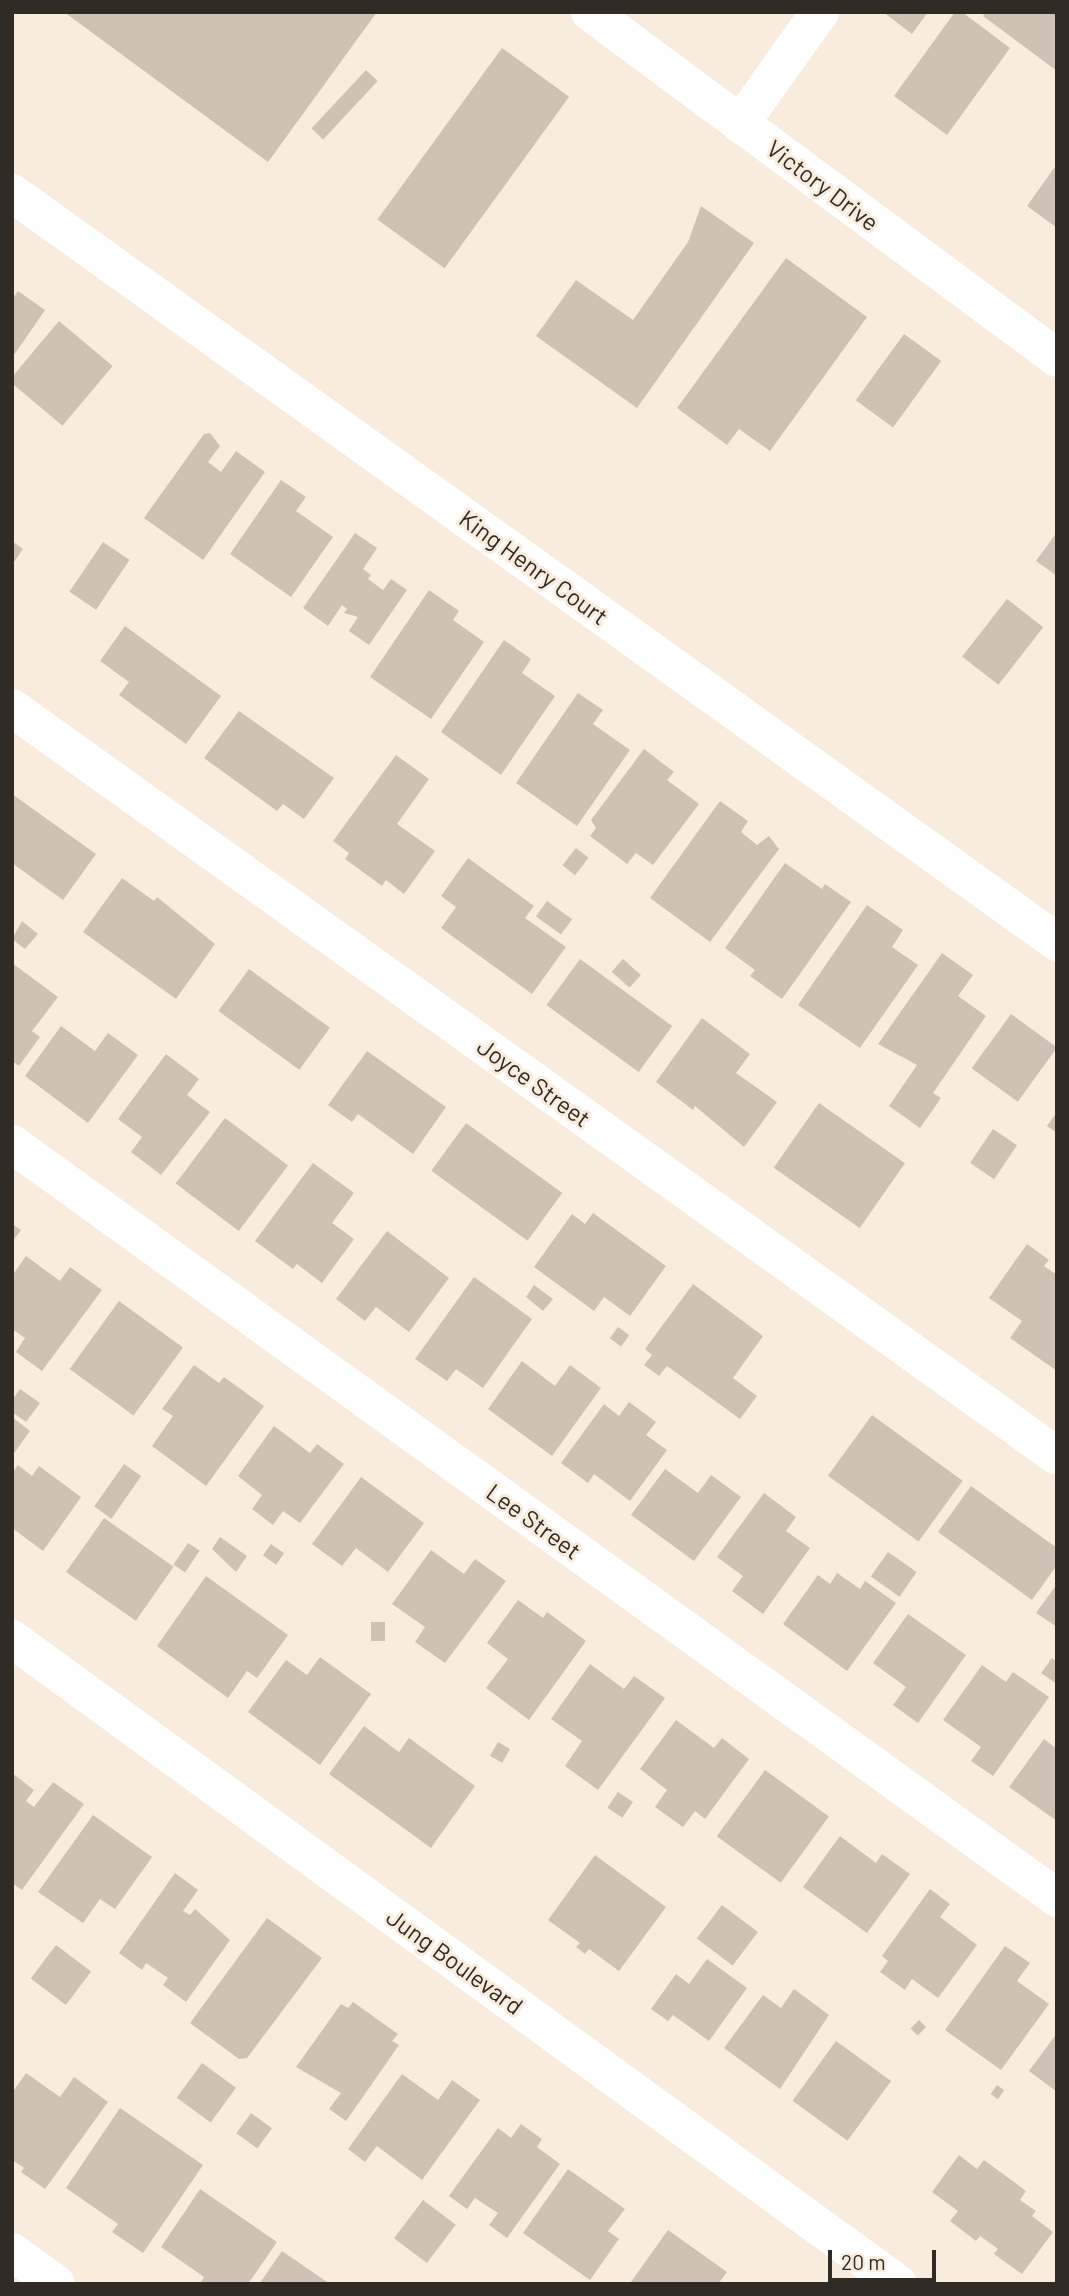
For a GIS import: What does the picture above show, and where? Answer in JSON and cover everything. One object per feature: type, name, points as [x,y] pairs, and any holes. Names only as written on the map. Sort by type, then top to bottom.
[{"type":"street","name":"Victory Drive","points":[[590,12],[1057,358]]},
{"type":"street","points":[[740,124],[820,12]]},
{"type":"street","name":"King Henry Court","points":[[12,193],[1057,942]]},
{"type":"street","name":"Joyce Street","points":[[12,708],[1057,1456]]},
{"type":"street","name":"Lee Street","points":[[12,1144],[1057,1898]]},
{"type":"street","name":"Jung Boulevard","points":[[12,1639],[898,2284]]},
{"type":"street","points":[[12,2252],[56,2284]]},
{"type":"building","points":[[64,12],[167,14],[377,12],[268,162]]},
{"type":"building","points":[[883,12],[928,12],[912,34]]},
{"type":"building","points":[[955,12],[962,12],[1010,48],[947,135],[894,96]]},
{"type":"building","points":[[986,12],[1057,12],[1057,71],[983,16]]},
{"type":"building","points":[[502,48],[569,97],[445,268],[377,220]]},
{"type":"building","points":[[366,70],[378,81],[323,139],[311,129]]},
{"type":"building","points":[[1057,164],[1057,228],[1027,206]]},
{"type":"building","points":[[701,206],[754,243],[637,408],[536,336],[576,280],[633,320],[688,242]]},
{"type":"building","points":[[786,258],[867,317],[770,451],[739,429],[727,445],[677,408]]},
{"type":"building","points":[[18,291],[45,310],[12,358],[12,299]]},
{"type":"building","points":[[59,321],[113,366],[62,426],[12,383],[12,377]]},
{"type":"building","points":[[904,334],[941,361],[893,427],[856,400]]},
{"type":"building","points":[[210,433],[220,446],[208,462],[221,472],[236,451],[265,472],[203,560],[144,518],[204,434]]},
{"type":"building","points":[[281,480],[306,497],[296,511],[333,537],[291,597],[230,554]]},
{"type":"building","points":[[1057,532],[1057,576],[1036,561]]},
{"type":"building","points":[[355,533],[377,548],[363,569],[371,575],[368,579],[383,590],[391,579],[407,590],[369,645],[349,631],[358,617],[344,613],[347,609],[342,605],[328,626],[303,608]]},
{"type":"building","points":[[12,541],[23,549],[12,565]]},
{"type":"building","points":[[103,542],[130,560],[96,610],[69,592]]},
{"type":"building","points":[[429,590],[459,611],[453,620],[484,642],[431,719],[370,677]]},
{"type":"building","points":[[1007,599],[1043,627],[998,685],[962,657]]},
{"type":"building","points":[[125,626],[221,696],[186,744],[119,695],[129,682],[100,661]]},
{"type":"building","points":[[504,640],[531,659],[522,673],[555,696],[501,775],[441,732]]},
{"type":"building","points":[[578,693],[603,710],[593,724],[630,750],[577,826],[516,783]]},
{"type":"building","points":[[239,711],[334,778],[304,819],[283,804],[277,811],[204,758]]},
{"type":"building","points":[[644,749],[674,772],[667,780],[699,804],[653,865],[636,853],[627,864],[590,836],[596,828],[591,820]]},
{"type":"building","points":[[396,755],[429,779],[397,824],[435,851],[404,894],[386,880],[382,886],[345,859],[349,853],[333,841]]},
{"type":"building","points":[[12,794],[96,854],[63,900],[12,863]]},
{"type":"building","points":[[720,801],[748,821],[741,832],[757,845],[769,836],[779,849],[710,942],[650,898]]},
{"type":"building","points":[[576,848],[589,858],[575,875],[562,865]]},
{"type":"building","points":[[468,858],[534,906],[525,918],[566,947],[532,994],[441,928],[456,907],[441,896]]},
{"type":"building","points":[[785,863],[822,889],[825,884],[851,902],[782,999],[750,976],[755,970],[725,948]]},
{"type":"building","points":[[122,878],[154,901],[157,897],[215,944],[176,999],[83,932]]},
{"type":"building","points":[[547,901],[572,919],[561,935],[536,916]]},
{"type":"building","points":[[867,905],[903,930],[892,947],[918,965],[860,1048],[798,1005]]},
{"type":"building","points":[[22,921],[38,934],[25,949],[12,939]]},
{"type":"building","points":[[942,953],[973,975],[958,996],[986,1016],[933,1093],[941,1098],[920,1128],[889,1106],[917,1065],[878,1044]]},
{"type":"building","points":[[580,959],[672,1026],[639,1072],[546,1005]]},
{"type":"building","points":[[623,959],[641,975],[629,988],[612,972]]},
{"type":"building","points":[[12,963],[58,997],[32,1031],[40,1037],[19,1066],[12,1061]]},
{"type":"building","points":[[249,969],[330,1028],[299,1070],[218,1011]]},
{"type":"building","points":[[1011,1014],[1057,1047],[1018,1102],[972,1068]]},
{"type":"building","points":[[702,1018],[750,1054],[736,1073],[777,1102],[744,1147],[695,1106],[693,1110],[656,1082]]},
{"type":"building","points":[[61,1026],[95,1051],[108,1033],[138,1055],[88,1123],[25,1076]]},
{"type":"building","points":[[367,1051],[446,1107],[413,1154],[358,1114],[352,1122],[328,1105]]},
{"type":"building","points":[[166,1054],[199,1079],[187,1095],[210,1112],[161,1175],[131,1152],[142,1137],[118,1119]]},
{"type":"building","points":[[819,1103],[905,1163],[860,1228],[774,1168]]},
{"type":"building","points":[[1057,1112],[1057,1133],[1047,1126]]},
{"type":"building","points":[[225,1118],[288,1166],[239,1231],[176,1183]]},
{"type":"building","points":[[466,1123],[562,1193],[528,1241],[431,1171]]},
{"type":"building","points":[[993,1129],[1017,1145],[994,1179],[970,1163]]},
{"type":"building","points":[[313,1163],[354,1193],[332,1223],[354,1239],[322,1283],[297,1264],[293,1269],[255,1241]]},
{"type":"building","points":[[593,1213],[666,1266],[630,1316],[604,1297],[594,1311],[534,1267],[572,1214],[585,1224]]},
{"type":"building","points":[[12,1224],[21,1230],[12,1242]]},
{"type":"building","points":[[387,1231],[449,1278],[409,1332],[376,1307],[365,1321],[336,1299]]},
{"type":"building","points":[[1027,1244],[1049,1260],[1044,1266],[1057,1275],[1057,1371],[1010,1338],[1022,1321],[989,1298]]},
{"type":"building","points":[[26,1256],[60,1281],[70,1267],[102,1290],[42,1371],[16,1352],[25,1338],[12,1329],[12,1276]]},
{"type":"building","points":[[474,1277],[532,1319],[483,1388],[456,1369],[447,1381],[415,1359]]},
{"type":"building","points":[[693,1284],[763,1336],[733,1378],[757,1396],[740,1419],[667,1366],[659,1376],[644,1365],[652,1355],[645,1349]]},
{"type":"building","points":[[534,1285],[553,1299],[543,1311],[526,1297]]},
{"type":"building","points":[[119,1301],[183,1347],[134,1415],[70,1369]]},
{"type":"building","points":[[618,1327],[629,1335],[621,1347],[610,1338]]},
{"type":"building","points":[[522,1361],[555,1386],[570,1365],[601,1388],[552,1456],[488,1409]]},
{"type":"building","points":[[194,1365],[219,1383],[224,1377],[264,1406],[206,1486],[152,1446],[173,1416],[162,1409]]},
{"type":"building","points":[[20,1389],[40,1403],[26,1422],[12,1412],[12,1400]]},
{"type":"building","points":[[629,1402],[656,1422],[646,1435],[667,1450],[630,1501],[594,1474],[588,1483],[561,1463],[604,1404],[619,1416]]},
{"type":"building","points":[[872,1415],[963,1481],[919,1542],[828,1476]]},
{"type":"building","points":[[12,1417],[30,1431],[12,1456]]},
{"type":"building","points":[[274,1426],[310,1453],[317,1444],[344,1464],[300,1523],[283,1511],[273,1525],[252,1509],[262,1495],[238,1476]]},
{"type":"building","points":[[124,1464],[141,1476],[111,1519],[94,1507]]},
{"type":"building","points":[[18,1465],[32,1476],[39,1466],[81,1497],[43,1551],[12,1528],[12,1473]]},
{"type":"building","points":[[665,1469],[698,1493],[711,1475],[741,1497],[694,1561],[631,1515]]},
{"type":"building","points":[[361,1477],[424,1523],[388,1572],[356,1548],[342,1566],[312,1544]]},
{"type":"building","points":[[971,1486],[1057,1548],[1057,1565],[1032,1600],[938,1532]]},
{"type":"building","points":[[764,1493],[796,1517],[786,1531],[810,1548],[763,1614],[732,1591],[743,1576],[717,1557]]},
{"type":"building","points":[[104,1518],[174,1567],[136,1621],[66,1572]]},
{"type":"building","points":[[220,1537],[247,1556],[236,1572],[212,1549]]},
{"type":"building","points":[[188,1543],[200,1551],[185,1572],[173,1565]]},
{"type":"building","points":[[271,1544],[284,1553],[276,1565],[263,1555]]},
{"type":"building","points":[[431,1550],[464,1574],[475,1559],[506,1581],[445,1663],[415,1642],[425,1627],[392,1604]]},
{"type":"building","points":[[888,1552],[917,1572],[899,1597],[871,1577]]},
{"type":"building","points":[[837,1573],[860,1589],[865,1581],[896,1603],[847,1671],[783,1624],[818,1575],[830,1584]]},
{"type":"building","points":[[206,1576],[288,1635],[257,1678],[247,1671],[228,1698],[157,1646]]},
{"type":"building","points":[[1057,1584],[1057,1627],[1036,1613]]},
{"type":"building","points":[[518,1600],[543,1618],[547,1612],[586,1641],[529,1720],[486,1688],[508,1659],[487,1643]]},
{"type":"building","points":[[908,1614],[966,1655],[918,1723],[893,1705],[906,1687],[873,1663]]},
{"type":"building","points":[[371,1622],[385,1622],[385,1641],[371,1641]]},
{"type":"building","points":[[320,1657],[371,1694],[320,1765],[248,1712],[286,1660],[307,1675]]},
{"type":"building","points":[[1052,1658],[1057,1662],[1057,1684],[1041,1673]]},
{"type":"building","points":[[590,1664],[624,1689],[634,1676],[665,1698],[598,1790],[565,1766],[582,1741],[551,1719]]},
{"type":"building","points":[[982,1665],[1006,1682],[1013,1672],[1049,1697],[993,1776],[971,1761],[981,1747],[943,1720]]},
{"type":"building","points":[[676,1720],[714,1748],[722,1738],[749,1759],[705,1819],[695,1811],[683,1827],[655,1807],[667,1790],[640,1769]]},
{"type":"building","points":[[364,1726],[399,1752],[409,1738],[475,1786],[431,1848],[329,1774]]},
{"type":"building","points":[[1044,1739],[1057,1749],[1057,1821],[1009,1787]]},
{"type":"building","points":[[498,1742],[510,1749],[502,1763],[490,1756]]},
{"type":"building","points":[[765,1770],[829,1816],[781,1883],[717,1836]]},
{"type":"building","points":[[12,1773],[34,1790],[26,1801],[34,1807],[53,1782],[84,1804],[22,1890],[12,1883]]},
{"type":"building","points":[[618,1792],[633,1802],[622,1818],[607,1808]]},
{"type":"building","points":[[93,1815],[152,1857],[115,1909],[100,1899],[83,1923],[38,1892]]},
{"type":"building","points":[[840,1836],[876,1863],[882,1854],[910,1874],[867,1933],[803,1887]]},
{"type":"building","points":[[595,1855],[666,1907],[619,1971],[589,1949],[585,1954],[576,1947],[580,1943],[548,1920]]},
{"type":"building","points":[[175,1873],[198,1890],[183,1911],[190,1915],[195,1909],[230,1940],[186,2002],[163,1985],[168,1978],[146,1963],[142,1970],[119,1953]]},
{"type":"building","points":[[930,1889],[950,1904],[940,1917],[977,1945],[938,1998],[912,1979],[905,1990],[880,1972],[888,1961],[882,1956]]},
{"type":"building","points":[[722,1905],[758,1932],[733,1966],[697,1939]]},
{"type":"building","points":[[267,1918],[322,1958],[247,2058],[239,2059],[190,2023]]},
{"type":"building","points":[[56,1945],[91,1971],[66,2005],[31,1979]]},
{"type":"building","points":[[1005,1946],[1030,1963],[1017,1981],[1049,2004],[1001,2070],[945,2030]]},
{"type":"building","points":[[707,1959],[747,1988],[709,2041],[673,2015],[668,2021],[651,2009],[676,1974],[689,1984]]},
{"type":"building","points":[[794,1989],[829,2015],[780,2089],[724,2048],[763,1995],[781,2008]]},
{"type":"building","points":[[353,2002],[398,2034],[392,2041],[399,2045],[346,2121],[329,2109],[341,2093],[296,2067],[341,2004],[348,2008]]},
{"type":"building","points":[[919,2020],[926,2027],[918,2036],[911,2028]]},
{"type":"building","points":[[1057,2033],[1057,2092],[1029,2071]]},
{"type":"building","points":[[836,2041],[891,2081],[848,2141],[793,2101]]},
{"type":"building","points":[[202,2063],[236,2088],[211,2122],[177,2098]]},
{"type":"building","points":[[26,2073],[60,2097],[74,2077],[108,2102],[45,2189],[21,2172],[24,2168],[12,2160],[12,2093]]},
{"type":"building","points":[[402,2074],[438,2100],[452,2080],[480,2100],[422,2180],[377,2146],[365,2162],[348,2149]]},
{"type":"building","points":[[997,2085],[1004,2090],[998,2099],[991,2094]]},
{"type":"building","points":[[120,2108],[203,2165],[143,2253],[112,2232],[118,2224],[66,2188]]},
{"type":"building","points":[[251,2113],[272,2128],[257,2149],[236,2133]]},
{"type":"building","points":[[521,2124],[542,2139],[537,2147],[560,2164],[507,2238],[489,2225],[498,2213],[475,2198],[467,2209],[449,2196],[498,2128],[511,2138]]},
{"type":"building","points":[[959,2155],[977,2169],[984,2160],[1026,2191],[1020,2200],[1036,2211],[1032,2216],[1053,2232],[1022,2274],[994,2254],[998,2249],[980,2236],[976,2241],[950,2221],[958,2211],[932,2192]]},
{"type":"building","points":[[568,2169],[625,2209],[608,2231],[619,2239],[590,2280],[523,2233]]},
{"type":"building","points":[[200,2189],[277,2242],[248,2284],[200,2284],[204,2277],[161,2247]]},
{"type":"building","points":[[423,2200],[456,2225],[427,2263],[394,2238]]},
{"type":"building","points":[[668,2230],[727,2272],[718,2284],[631,2282]]},
{"type":"building","points":[[282,2251],[330,2284],[259,2284]]}]
